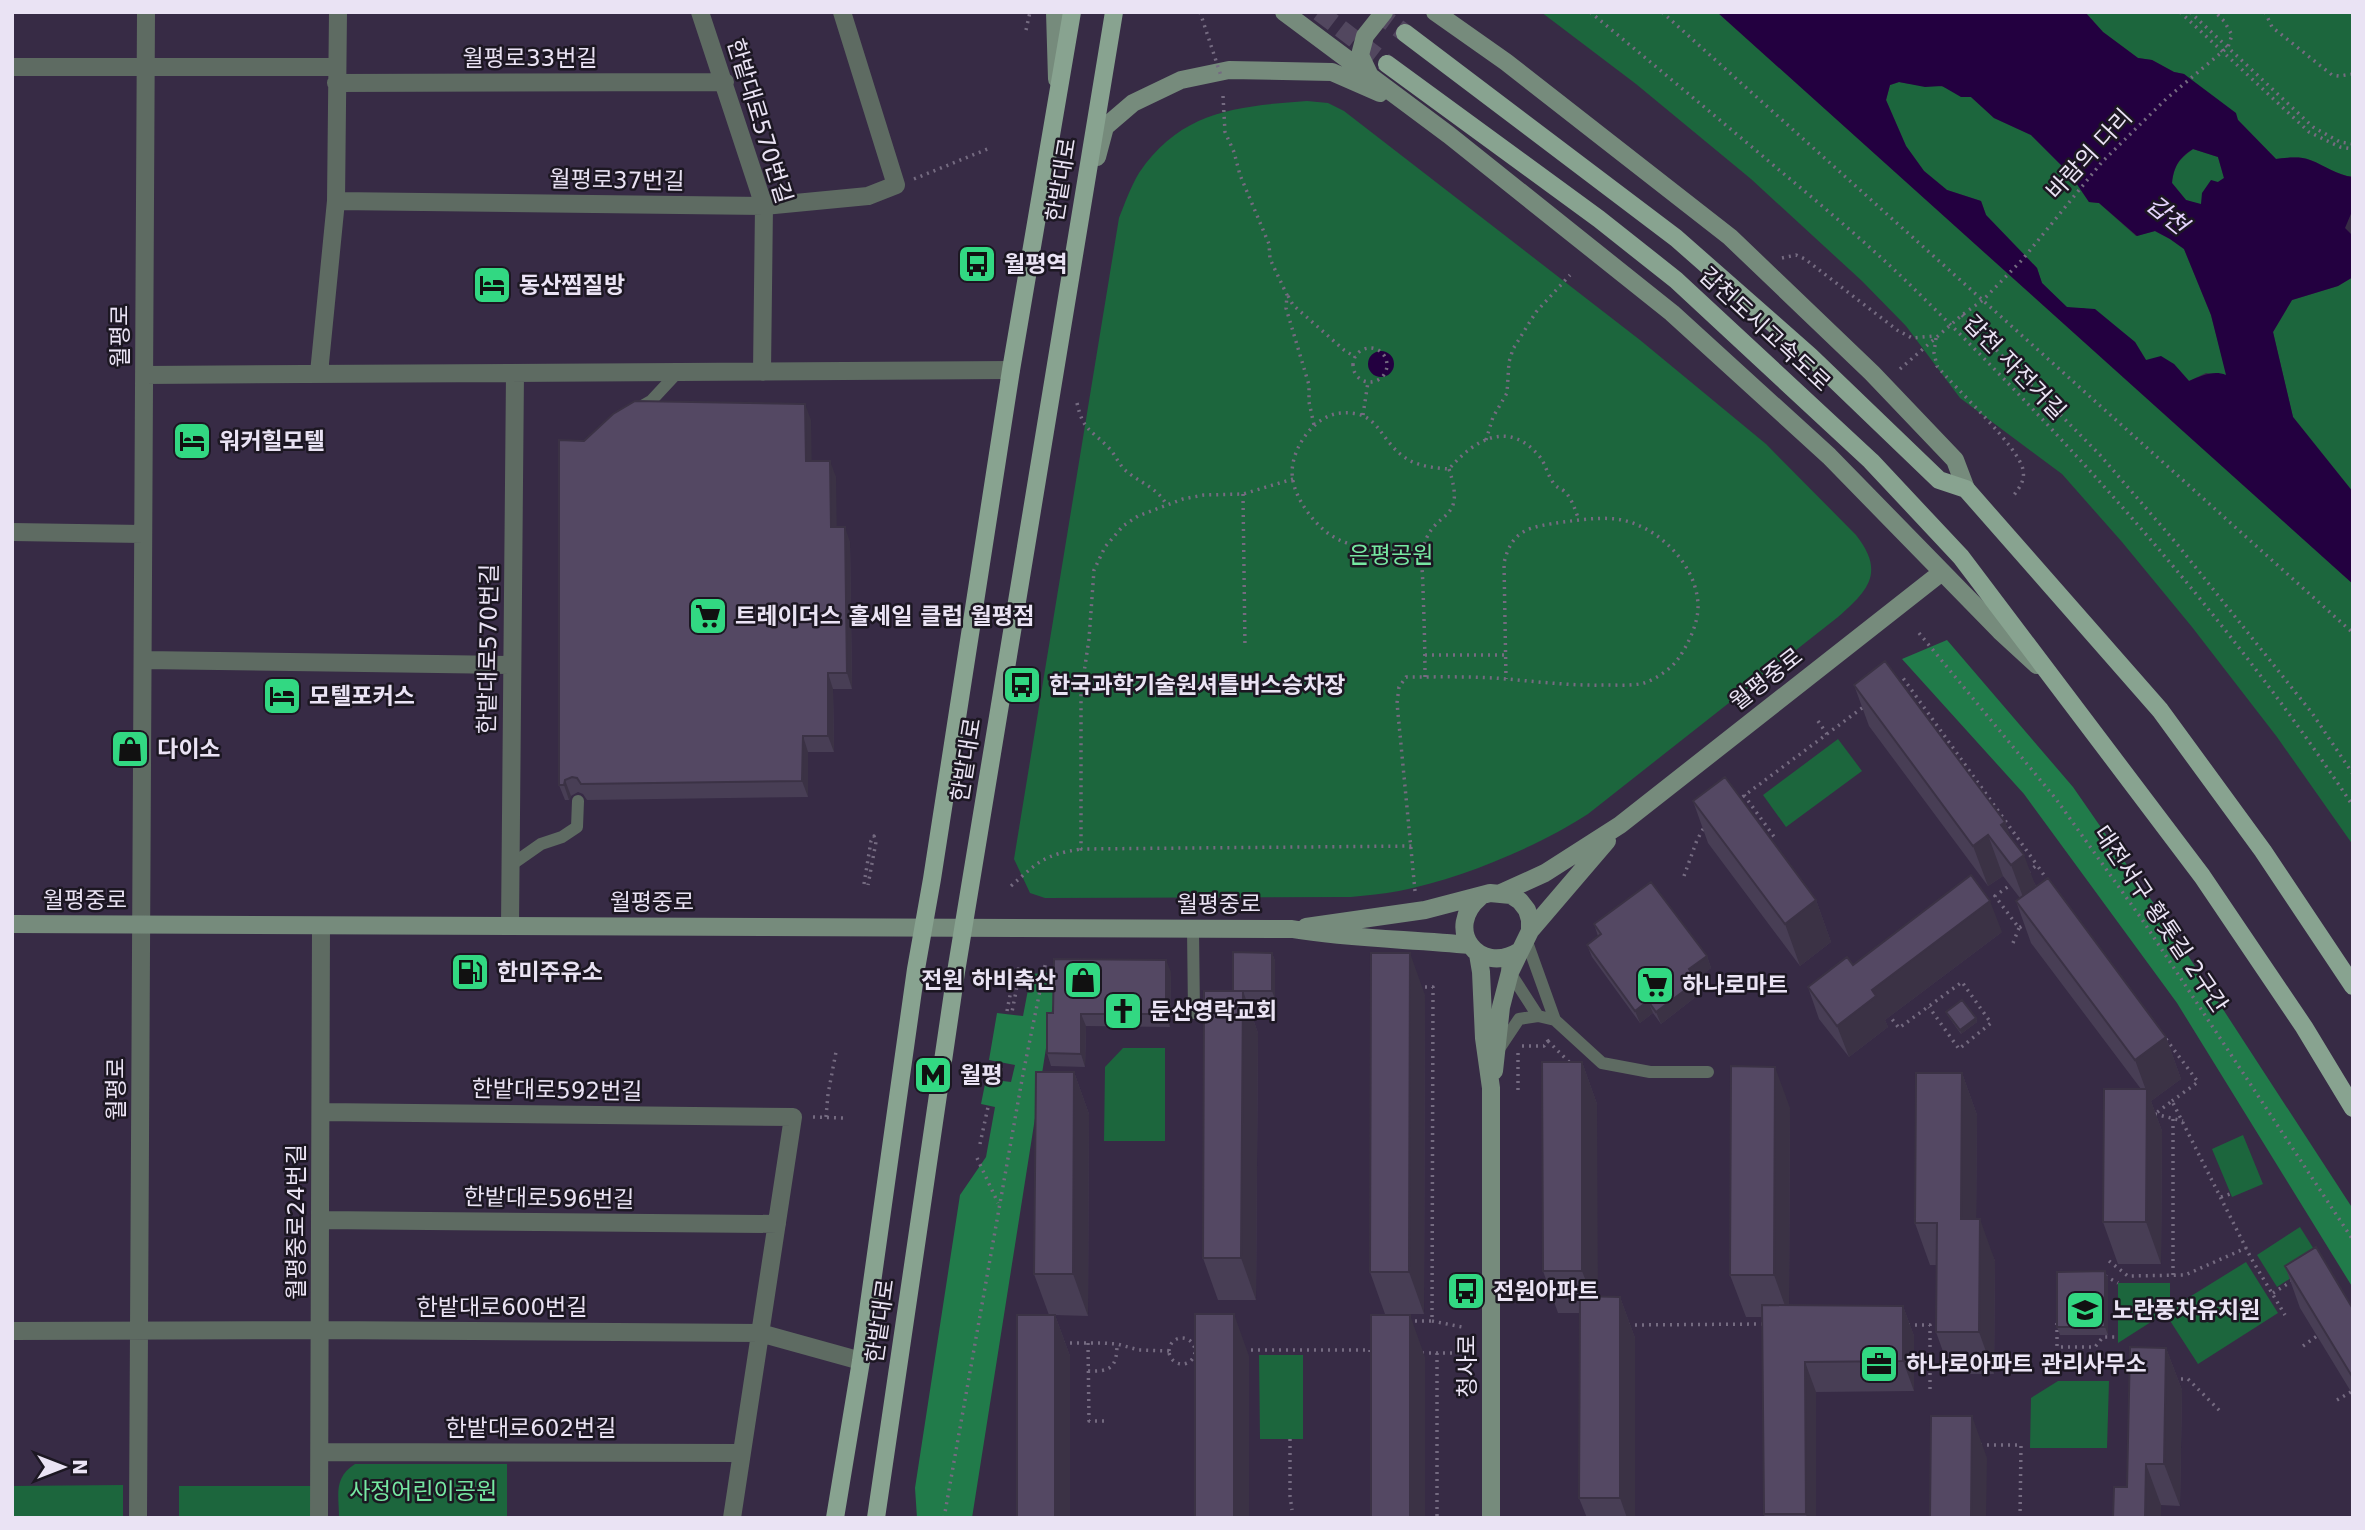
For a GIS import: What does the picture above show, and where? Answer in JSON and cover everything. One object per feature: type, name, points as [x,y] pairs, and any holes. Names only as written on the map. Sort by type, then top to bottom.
[{"type":"main road","points":[[1057,101],[1072,12]]},
{"type":"main road","name":"한밭대로","points":[[876,1518],[962,929],[1114,12]]},
{"type":"main road","name":"갑천도시고속도로","points":[[1405,33],[1676,238],[1810,356],[1940,480],[1966,489]]},
{"type":"main road","name":"갑천도시고속도로","points":[[1387,64],[1599,219],[1676,280],[1871,461],[1961,557],[2209,886],[2304,1027],[2353,1108]]},
{"type":"main road","name":"한밭대로","points":[[835,1518],[861,1361],[922,928],[1057,101]]},
{"type":"main road","points":[[1966,489],[2160,710],[2263,851],[2353,986]]},
{"type":"street","name":"월평로","points":[[138,1518],[146,12]]},
{"type":"street","points":[[319,373],[336,201],[338,12]]},
{"type":"street","name":"한밭대로570번길","points":[[700,12],[764,206],[762,372]]},
{"type":"street","points":[[842,12],[904,182]]},
{"type":"street","points":[[1055,12],[1057,101]]},
{"type":"street","points":[[1284,12],[1412,108],[1672,313],[1829,456],[2000,631],[2059,685]]},
{"type":"street","points":[[1371,78],[1360,55],[1365,36],[1384,12]]},
{"type":"street","points":[[1435,12],[1506,62],[1730,237],[1872,373],[1955,460],[1966,489]]},
{"type":"street","name":"월평로33번길","points":[[12,67],[725,82]]},
{"type":"street","points":[[1080,218],[1105,127],[1133,103],[1181,80],[1229,70],[1332,72],[1412,108]]},
{"type":"street","name":"월평로37번길","points":[[336,201],[764,206],[867,196],[904,182]]},
{"type":"street","points":[[144,375],[1011,370]]},
{"type":"street","name":"한밭대로570번길","points":[[510,926],[515,373]]},
{"type":"street","points":[[12,532],[143,534]]},
{"type":"street","name":"월평중로","points":[[1620,825],[1942,572]]},
{"type":"street","points":[[143,660],[512,665]]},
{"type":"street","points":[[1501,893],[1545,873],[1620,825]]},
{"type":"street","points":[[1491,1088],[1505,966],[1620,825]]},
{"type":"street","points":[[1292,929],[1425,910],[1490,893],[1501,893],[1520,901],[1530,920],[1525,941]]},
{"type":"street","points":[[1480,897],[1466,913],[1464,924],[1465,935],[1474,949],[1481,972],[1484,1038],[1491,1088]]},
{"type":"street","name":"월평중로","points":[[12,924],[1292,929]]},
{"type":"street","name":"월평중로24번길","points":[[319,1518],[321,926]]},
{"type":"street","points":[[1292,929],[1335,936],[1419,940],[1474,949],[1505,966]]},
{"type":"street","name":"청사로","points":[[1491,1088],[1491,1518]]},
{"type":"street","name":"한밭대로592번길","points":[[321,1112],[793,1117]]},
{"type":"street","points":[[732,1518],[793,1117]]},
{"type":"street","name":"한밭대로596번길","points":[[320,1220],[777,1224]]},
{"type":"street","name":"한밭대로600번길","points":[[12,1331],[760,1333],[861,1361]]},
{"type":"street","name":"한밭대로602번길","points":[[320,1452],[742,1453]]},
{"type":"lane","points":[[622,418],[651,401],[678,372]]},
{"type":"lane","points":[[511,865],[541,844],[562,837],[577,827],[578,801]]},
{"type":"lane","points":[[1193,929],[1194,1013]]},
{"type":"lane","points":[[1525,941],[1555,1020],[1602,1063],[1650,1072],[1708,1072]]},
{"type":"lane","points":[[1505,966],[1538,1016]]},
{"type":"lane","points":[[1497,1051],[1519,1020],[1538,1016],[1555,1020]]},
{"type":"path","points":[[1026,30],[1030,12]]},
{"type":"path","points":[[1200,12],[1221,76]]},
{"type":"path","name":"갑천 자전거길","points":[[1590,12],[1902,277],[2086,466],[2228,632],[2313,745],[2353,806]]},
{"type":"path","points":[[1662,12],[2353,633]]},
{"type":"path","points":[[2180,12],[2309,132],[2340,148],[2353,149]]},
{"type":"path","points":[[2189,12],[2313,127],[2340,142],[2353,144]]},
{"type":"path","points":[[2215,12],[2232,35],[2228,47]]},
{"type":"path","points":[[2265,12],[2272,27],[2332,75],[2353,74]]},
{"type":"path","name":"바람의 다리","points":[[1900,369],[1949,325],[1983,300],[2022,260],[2102,162],[2166,99],[2228,47]]},
{"type":"path","points":[[1223,96],[1225,132],[1269,244],[1270,259],[1287,295],[1293,304],[1344,351],[1355,357]]},
{"type":"path","points":[[904,182],[990,148]]},
{"type":"path","points":[[1782,257],[1796,256],[1805,259],[1897,330],[1912,338],[1937,336],[1934,353],[1937,366],[2022,464],[2023,481],[2014,495]]},
{"type":"path","points":[[1486,440],[1493,417],[1507,393],[1509,362],[1513,349],[1536,312],[1570,275]]},
{"type":"path","points":[[1287,295],[1286,308],[1310,386],[1314,425]]},
{"type":"path","points":[[1962,315],[2100,455],[2177,544],[2312,713],[2353,774]]},
{"type":"path","points":[[1378,349],[1388,363],[1383,377],[1378,381],[1368,382],[1359,378],[1354,371],[1355,357],[1362,350],[1378,349]]},
{"type":"path","points":[[1363,415],[1368,382]]},
{"type":"path","points":[[1077,403],[1081,421],[1094,437],[1109,448],[1125,470],[1160,494],[1167,506]]},
{"type":"path","points":[[1423,553],[1381,552],[1341,540],[1328,533],[1301,501],[1293,479],[1297,455],[1314,425],[1338,413],[1363,415],[1377,424],[1401,456],[1422,465],[1449,469]]},
{"type":"path","points":[[1449,469],[1470,447],[1493,437],[1510,437],[1530,447],[1541,458],[1556,486],[1572,501],[1579,520]]},
{"type":"path","points":[[1425,677],[1423,553],[1430,534],[1449,514],[1454,504],[1455,494],[1449,469]]},
{"type":"path","points":[[1081,849],[1081,693],[1089,639],[1094,570],[1105,547],[1122,526],[1138,516],[1183,499],[1204,495],[1242,494],[1293,479]]},
{"type":"path","points":[[1242,494],[1245,647]]},
{"type":"path","points":[[1415,893],[1397,703],[1399,687],[1406,677],[1506,679],[1562,685],[1643,683],[1659,676],[1677,660],[1689,639],[1698,606],[1686,567],[1658,536],[1618,519],[1579,520],[1532,528],[1518,534],[1508,547],[1504,563],[1506,679]]},
{"type":"path","name":"대전서구 황톳길 2구간","points":[[1919,634],[2056,799],[2141,918],[2353,1240]]},
{"type":"path","points":[[1425,655],[1505,655]]},
{"type":"path","points":[[1894,685],[1903,678],[2053,887]]},
{"type":"path","points":[[1734,803],[1875,699]]},
{"type":"path","points":[[1818,721],[1827,733]]},
{"type":"path","points":[[2346,764],[2353,767]]},
{"type":"path","points":[[1744,795],[1775,838]]},
{"type":"path","points":[[1685,876],[1697,840],[1705,825],[1715,817]]},
{"type":"path","points":[[874,836],[876,842],[866,884],[871,841],[874,836]]},
{"type":"path","points":[[1011,886],[1042,859],[1059,852],[1081,849],[1412,846]]},
{"type":"path","points":[[2026,873],[2036,865]]},
{"type":"path","points":[[1985,895],[1996,896],[2016,880]]},
{"type":"path","points":[[1996,896],[2020,928]]},
{"type":"path","points":[[2012,943],[2020,928],[2030,920]]},
{"type":"path","points":[[944,1518],[999,1205],[1046,961]]},
{"type":"path","points":[[1018,969],[1019,976],[1010,1011],[1014,975],[1018,969]]},
{"type":"path","points":[[1884,1008],[1899,1028],[1962,982],[1992,1023],[1959,1049],[1928,1007]]},
{"type":"path","points":[[1411,986],[1433,987],[1432,1321]]},
{"type":"path","points":[[1518,1093],[1518,1046],[1544,1046],[1548,1041],[1545,1035]]},
{"type":"path","points":[[2155,1114],[2198,1082],[2165,1038]]},
{"type":"path","points":[[826,1117],[836,1052]]},
{"type":"path","points":[[973,1066],[1004,1070]]},
{"type":"path","points":[[2172,1101],[2246,1248],[2285,1315]]},
{"type":"path","points":[[980,1144],[988,1107]]},
{"type":"path","points":[[2147,1115],[2155,1114],[2183,1121]]},
{"type":"path","points":[[793,1117],[843,1118]]},
{"type":"path","points":[[2173,1118],[2173,1275]]},
{"type":"path","points":[[977,1158],[999,1205]]},
{"type":"path","points":[[2221,1198],[2230,1194]]},
{"type":"path","points":[[2109,1261],[2128,1276],[2185,1275],[2246,1248]]},
{"type":"path","points":[[2273,1293],[2304,1274]]},
{"type":"path","points":[[2094,1276],[2106,1276],[2118,1283]]},
{"type":"path","points":[[1398,1321],[1432,1321],[1462,1327]]},
{"type":"path","points":[[2057,1322],[2057,1347],[2095,1347],[2103,1337],[2118,1337]]},
{"type":"path","points":[[1625,1325],[1772,1324]]},
{"type":"path","points":[[1908,1325],[1930,1325],[1930,1392]]},
{"type":"path","points":[[2303,1346],[2317,1336]]},
{"type":"path","points":[[1182,1338],[1189,1339],[1195,1350],[1194,1357],[1182,1364],[1171,1357],[1169,1351],[1175,1339],[1182,1338]]},
{"type":"path","points":[[1053,1343],[1117,1344],[1139,1350],[1169,1351]]},
{"type":"path","points":[[1088,1343],[1089,1421],[1104,1421]]},
{"type":"path","points":[[1088,1371],[1101,1372],[1111,1368],[1117,1360],[1117,1344]]},
{"type":"path","points":[[1235,1350],[1262,1353],[1370,1350],[1370,1353],[1384,1353]]},
{"type":"path","points":[[1410,1353],[1462,1353]]},
{"type":"path","points":[[1437,1353],[1437,1518]]},
{"type":"path","points":[[2174,1379],[2188,1379],[2221,1412]]},
{"type":"path","points":[[2337,1400],[2351,1392]]},
{"type":"path","points":[[1290,1439],[1292,1510]]},
{"type":"path","points":[[1972,1445],[2021,1445],[2020,1518]]},
{"type":"green space","points":[[1541,12],[1717,12],[2353,584],[2353,845],[2277,737],[2192,627],[2062,474],[1960,398],[1906,326],[1862,281],[1751,179],[1636,84]]},
{"type":"green space","points":[[2085,12],[2353,12],[2353,177],[2306,159],[2276,159],[2238,120],[2184,74],[2174,72],[2152,60],[2138,58],[2103,32]]},
{"type":"green space","points":[[1899,82],[1943,87],[1971,97],[1994,118],[2031,135],[2070,174],[2089,202],[2099,203],[2136,236],[2155,231],[2184,249],[2211,315],[2227,376],[2206,373],[2189,381],[2174,364],[2146,360],[2135,342],[2084,308],[2067,308],[2042,283],[2037,268],[1986,215],[1981,201],[1947,190],[1924,171],[1906,146],[1886,100],[1890,85]]},
{"type":"green space","name":"은평공원","points":[[1307,101],[1328,103],[1344,111],[1640,340],[1766,444],[1856,535],[1870,560],[1870,580],[1858,598],[1838,617],[1588,814],[1545,839],[1496,861],[1422,886],[1351,897],[1045,898],[1030,893],[1014,859],[1119,218],[1139,173],[1155,152],[1173,136],[1213,115],[1235,109]]},
{"type":"green space","points":[[2193,149],[2218,157],[2224,178],[2201,205],[2186,200],[2172,183],[2178,163]]},
{"type":"green space","points":[[2353,277],[2353,492],[2293,417],[2273,332],[2292,300],[2338,286]]},
{"type":"green space","points":[[1947,640],[2073,787],[2161,914],[2353,1209],[2353,1288],[2177,1003],[2024,794],[1902,659]]},
{"type":"green space","points":[[1838,739],[1862,771],[1786,827],[1763,795]]},
{"type":"green space","points":[[1058,972],[972,1518],[917,1518],[915,1488],[960,1195],[986,1157],[995,1107],[981,1104],[986,1079],[1011,1082],[1015,1065],[989,1060],[997,1013],[1023,1016],[1031,974]]},
{"type":"green space","points":[[1123,1048],[1165,1048],[1165,1141],[1104,1141],[1105,1067]]},
{"type":"green space","points":[[2243,1135],[2263,1184],[2232,1197],[2212,1149]]},
{"type":"green space","points":[[2300,1227],[2320,1259],[2277,1287],[2257,1255]]},
{"type":"green space","points":[[2246,1262],[2278,1313],[2198,1364],[2165,1313],[2118,1343],[2118,1283],[2170,1283],[2170,1309]]},
{"type":"green space","points":[[1259,1355],[1303,1355],[1303,1439],[1260,1439]]},
{"type":"green space","points":[[2058,1381],[2109,1381],[2107,1448],[2030,1448],[2031,1398]]},
{"type":"green space","name":"사정어린이공원","points":[[355,1464],[507,1464],[507,1518],[339,1518],[340,1481]]},
{"type":"green space","points":[[123,1485],[123,1518],[12,1518],[12,1486]]},
{"type":"green space","points":[[179,1486],[312,1486],[312,1518],[179,1518]]},
{"type":"water","name":"갑천","points":[[1717,12],[2085,12],[2103,32],[2138,58],[2152,60],[2174,72],[2184,74],[2236,113],[2238,120],[2276,159],[2306,159],[2353,177],[2353,209],[2345,228],[2353,236],[2353,277],[2338,286],[2292,300],[2273,332],[2293,417],[2353,492],[2353,584]],"holes":[[[1899,82],[1925,87],[1942,86],[1961,97],[1971,97],[1994,118],[2031,135],[2070,174],[2089,202],[2099,203],[2137,236],[2155,231],[2184,249],[2211,315],[2226,375],[2212,373],[2189,381],[2174,364],[2161,356],[2146,360],[2135,342],[2095,309],[2067,307],[2042,283],[2037,268],[1986,215],[1981,201],[1947,190],[1924,171],[1906,146],[1886,100],[1890,85]],[[2193,149],[2218,157],[2224,178],[2218,182],[2211,180],[2202,193],[2201,204],[2186,200],[2172,183],[2178,163]]]},
{"type":"water","points":[[1381,351],[1390,355],[1394,364],[1390,373],[1381,377],[1372,373],[1368,364],[1372,355]]},
{"type":"building","name":"트레이더스 홀세일 클럽 월평점","points":[[635,401],[805,404],[806,461],[830,461],[831,527],[845,527],[847,673],[828,673],[828,736],[803,736],[802,781],[581,784],[577,778],[572,777],[565,780],[564,785],[559,785],[559,440],[584,441],[613,414]]},
{"type":"building","points":[[1885,661],[2005,822],[2001,825],[2024,855],[2011,865],[1988,835],[1973,846],[1854,685]]},
{"type":"building","points":[[1725,777],[1816,900],[1785,924],[1693,801]]},
{"type":"building","points":[[1971,875],[1990,901],[1872,990],[1876,996],[1837,1026],[1808,987],[1847,957],[1853,965]]},
{"type":"building","points":[[2048,878],[2166,1037],[2135,1060],[2016,901]]},
{"type":"building","points":[[1651,882],[1707,956],[1689,969],[1697,981],[1656,1012],[1648,1001],[1635,1011],[1587,945],[1601,934],[1594,924]]},
{"type":"building","points":[[1233,952],[1272,953],[1272,991],[1233,991]]},
{"type":"building","points":[[1371,953],[1410,953],[1409,1272],[1370,1272]]},
{"type":"building","points":[[1054,959],[1166,960],[1166,1014],[1081,1014],[1081,1054],[1047,1053],[1047,1013],[1053,1013]]},
{"type":"building","points":[[1204,991],[1243,991],[1241,1258],[1203,1258]]},
{"type":"building","points":[[1962,1000],[1976,1018],[1960,1030],[1946,1012]]},
{"type":"building","points":[[1542,1062],[1582,1062],[1582,1271],[1543,1271]]},
{"type":"building","points":[[1731,1066],[1775,1067],[1774,1275],[1730,1275]]},
{"type":"building","points":[[1036,1072],[1074,1072],[1073,1274],[1034,1274]]},
{"type":"building","points":[[1916,1073],[1962,1073],[1961,1219],[1980,1219],[1979,1332],[1936,1332],[1937,1223],[1915,1223]]},
{"type":"building","points":[[2104,1089],[2147,1089],[2146,1222],[2103,1222]]},
{"type":"building","points":[[2316,1247],[2353,1309],[2353,1378],[2285,1266]]},
{"type":"building","points":[[2105,1271],[2105,1327],[2057,1327],[2057,1272]]},
{"type":"building","points":[[1580,1296],[1620,1297],[1620,1498],[1579,1498]]},
{"type":"building","points":[[1762,1305],[1903,1306],[1903,1361],[1805,1362],[1806,1514],[1764,1514]]},
{"type":"building","points":[[1195,1314],[1234,1314],[1234,1518],[1195,1518]]},
{"type":"building","points":[[1017,1315],[1055,1315],[1055,1518],[1017,1518]]},
{"type":"building","points":[[1371,1315],[1410,1315],[1410,1518],[1371,1518]]},
{"type":"building","points":[[2130,1347],[2166,1348],[2164,1464],[2146,1464],[2145,1518],[2113,1518],[2114,1487],[2127,1487]]},
{"type":"building","points":[[1931,1416],[1972,1416],[1971,1518],[1930,1518]]},
{"type":"tunnel","points":[[1319,12],[1387,64]]},
{"type":"tunnel","points":[[1376,12],[1405,33]]},
{"type":"place","name":"월평역","points":[[977,264]]},
{"type":"place","name":"동산찜질방","points":[[492,285]]},
{"type":"place","name":"워커힐모텔","points":[[192,441]]},
{"type":"place","name":"트레이더스 홀세일 클럽 월평점","points":[[708,616]]},
{"type":"place","name":"한국과학기술원셔틀버스승차장","points":[[1022,685]]},
{"type":"place","name":"모텔포커스","points":[[282,696]]},
{"type":"place","name":"다이소","points":[[130,749]]},
{"type":"place","name":"한미주유소","points":[[470,972]]},
{"type":"place","name":"전원 하비축산","points":[[1083,980]]},
{"type":"place","name":"하나로마트","points":[[1655,985]]},
{"type":"place","name":"둔산영락교회","points":[[1123,1011]]},
{"type":"place","name":"월평","points":[[933,1075]]},
{"type":"place","name":"전원아파트","points":[[1466,1291]]},
{"type":"place","name":"노란풍차유치원","points":[[2085,1310]]},
{"type":"place","name":"하나로아파트 관리사무소","points":[[1879,1364]]}]
